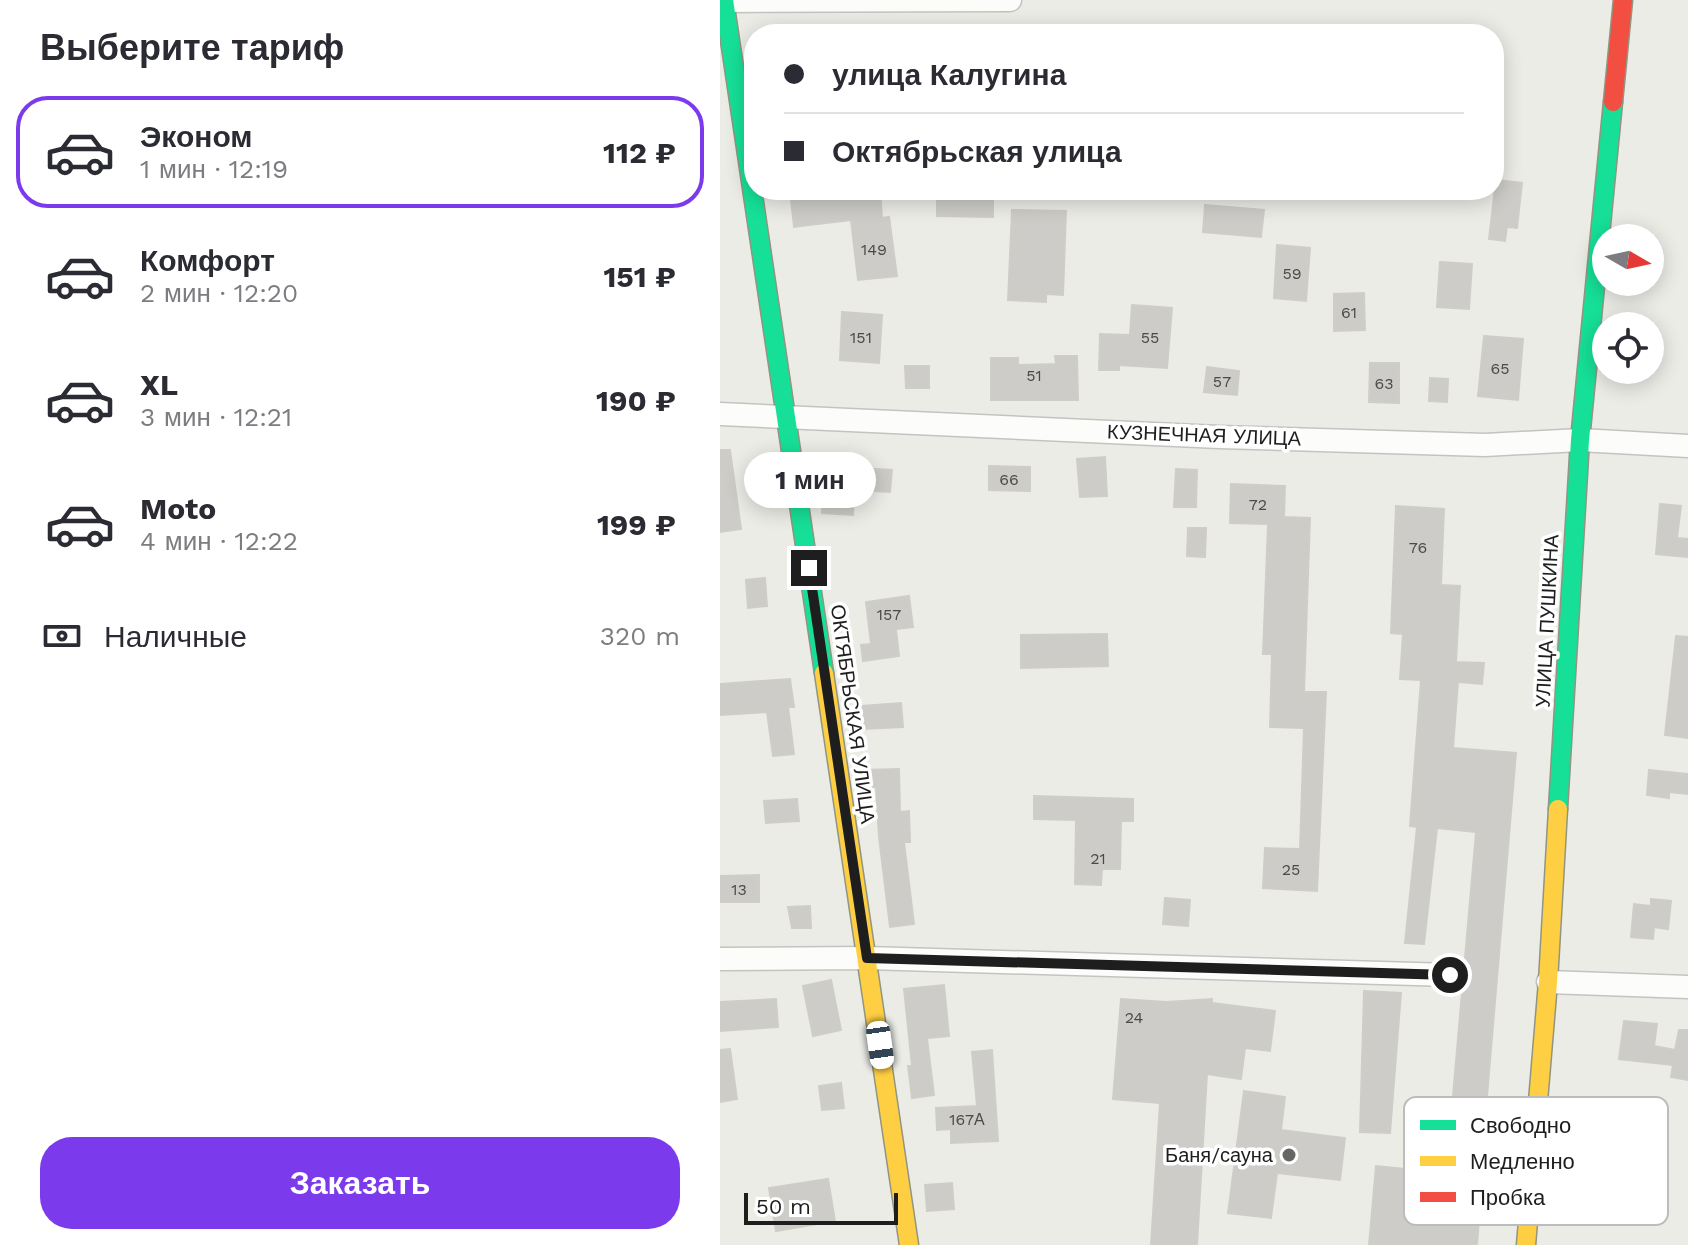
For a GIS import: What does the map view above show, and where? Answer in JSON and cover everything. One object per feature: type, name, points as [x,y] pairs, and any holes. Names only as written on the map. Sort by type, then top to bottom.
[{"type":"street","points":[[723,1],[1010,0]]},
{"type":"street","name":"УЛИЦА ПУШКИНА","points":[[1538,1097],[1580,440],[1623,0]]},
{"type":"street","name":"ОКТЯБРЬСКАЯ УЛИЦА","points":[[723,1],[744,138]]},
{"type":"street","name":"ОКТЯБРЬСКАЯ УЛИЦА","points":[[754,200],[909,1245]]},
{"type":"street","name":"КУЗНЕЧНАЯ УЛИЦА","points":[[720,414],[1219,437],[1485,445],[1580,440],[1688,446]]},
{"type":"street","points":[[720,959],[867,958],[1450,975]]},
{"type":"street","points":[[1548,982],[1688,987]]},
{"type":"street","name":"УЛИЦА ПУШКИНА","points":[[1526,1245],[1528,1225]]},
{"type":"building","points":[[1504,181],[1522,183],[1517,228],[1507,227],[1505,241],[1489,239],[1494,200],[1504,200]]},
{"type":"building","points":[[791,200],[881,200],[882,218],[889,217],[897,276],[858,280],[851,220],[794,227]]},
{"type":"building","points":[[937,200],[993,200],[993,217],[937,216]]},
{"type":"building","points":[[1205,205],[1264,210],[1261,237],[1203,232]]},
{"type":"building","points":[[1012,210],[1066,211],[1063,295],[1046,294],[1046,302],[1008,300]]},
{"type":"building","points":[[1277,245],[1310,248],[1306,301],[1274,298]]},
{"type":"building","points":[[1440,262],[1472,264],[1469,309],[1437,307]]},
{"type":"building","points":[[1364,293],[1365,330],[1334,331],[1334,294]]},
{"type":"building","points":[[1132,305],[1172,308],[1167,368],[1119,365],[1119,370],[1099,370],[1100,334],[1130,335]]},
{"type":"building","points":[[842,312],[882,315],[879,363],[840,360]]},
{"type":"building","points":[[1484,336],[1523,339],[1518,400],[1478,396]]},
{"type":"building","points":[[1055,356],[1077,356],[1078,400],[991,400],[991,358],[1018,358],[1018,365],[1056,364]]},
{"type":"building","points":[[1370,363],[1399,363],[1399,403],[1369,402]]},
{"type":"building","points":[[905,366],[929,366],[929,388],[906,388]]},
{"type":"building","points":[[1207,367],[1239,371],[1237,395],[1204,392]]},
{"type":"building","points":[[1430,378],[1448,379],[1447,402],[1429,401]]},
{"type":"building","points":[[720,450],[730,450],[741,529],[720,532]]},
{"type":"building","points":[[1105,457],[1107,496],[1080,497],[1077,459]]},
{"type":"building","points":[[824,466],[892,470],[890,492],[854,490],[853,515],[822,513]]},
{"type":"building","points":[[989,466],[1030,467],[1030,491],[989,490]]},
{"type":"building","points":[[1176,469],[1197,470],[1196,507],[1174,507]]},
{"type":"building","points":[[1231,484],[1285,486],[1284,517],[1310,518],[1304,692],[1326,692],[1317,891],[1263,888],[1265,848],[1300,849],[1304,728],[1270,727],[1272,654],[1263,654],[1268,524],[1230,523]]},
{"type":"building","points":[[1660,504],[1681,506],[1677,538],[1688,539],[1688,557],[1656,554]]},
{"type":"building","points":[[1396,506],[1444,509],[1441,585],[1460,586],[1456,662],[1484,663],[1482,684],[1458,682],[1453,748],[1516,753],[1487,1097],[1453,1097],[1476,832],[1437,828],[1424,944],[1405,943],[1417,827],[1410,826],[1421,680],[1400,679],[1403,634],[1391,633]]},
{"type":"building","points":[[1188,528],[1206,528],[1205,557],[1187,556]]},
{"type":"building","points":[[765,578],[767,606],[748,608],[746,580]]},
{"type":"building","points":[[909,596],[913,627],[896,629],[899,656],[863,661],[861,645],[871,644],[866,602]]},
{"type":"building","points":[[1107,634],[1108,666],[1021,668],[1021,635]]},
{"type":"building","points":[[1676,636],[1688,637],[1688,738],[1665,735]]},
{"type":"building","points":[[790,679],[794,707],[788,707],[794,754],[773,756],[767,712],[720,715],[720,684]]},
{"type":"building","points":[[901,703],[903,727],[863,729],[862,706]]},
{"type":"building","points":[[899,769],[900,812],[909,811],[910,842],[904,842],[914,924],[890,927],[876,787],[862,787],[862,770]]},
{"type":"building","points":[[1649,770],[1688,774],[1688,794],[1669,792],[1669,798],[1647,795]]},
{"type":"building","points":[[1034,796],[1133,799],[1133,821],[1121,821],[1120,869],[1102,869],[1101,885],[1075,884],[1076,820],[1034,819]]},
{"type":"building","points":[[797,799],[799,821],[766,823],[764,801]]},
{"type":"building","points":[[759,875],[759,902],[720,902],[720,876]]},
{"type":"building","points":[[1165,898],[1190,900],[1188,926],[1163,924]]},
{"type":"building","points":[[1651,899],[1671,901],[1668,929],[1654,927],[1653,939],[1631,937],[1634,904],[1651,906]]},
{"type":"building","points":[[810,906],[811,928],[792,928],[788,907]]},
{"type":"building","points":[[831,980],[841,1030],[813,1036],[803,986]]},
{"type":"building","points":[[944,985],[949,1036],[927,1038],[934,1095],[912,1098],[904,989]]},
{"type":"building","points":[[1364,991],[1401,993],[1390,1133],[1360,1132]]},
{"type":"building","points":[[776,999],[778,1027],[720,1031],[720,1002]]},
{"type":"building","points":[[1121,999],[1166,1002],[1212,999],[1212,1003],[1275,1011],[1270,1051],[1245,1048],[1241,1079],[1207,1074],[1197,1245],[1151,1245],[1160,1103],[1113,1099]]},
{"type":"building","points":[[1624,1021],[1657,1024],[1654,1046],[1675,1050],[1679,1030],[1688,1030],[1688,1080],[1671,1077],[1673,1065],[1619,1059]]},
{"type":"building","points":[[730,1049],[737,1099],[720,1102],[720,1050]]},
{"type":"building","points":[[992,1050],[998,1141],[951,1143],[951,1129],[937,1130],[936,1108],[977,1106],[972,1052]]},
{"type":"building","points":[[841,1083],[844,1108],[822,1110],[819,1086]]},
{"type":"building","name":"Баня/сауна","points":[[1244,1091],[1285,1097],[1281,1130],[1345,1138],[1340,1180],[1277,1173],[1271,1218],[1228,1213]]},
{"type":"building","points":[[1376,1166],[1404,1169],[1404,1225],[1479,1225],[1477,1245],[1369,1245]]},
{"type":"building","points":[[828,1179],[835,1221],[776,1231],[769,1188]]},
{"type":"building","points":[[952,1183],[954,1209],[927,1211],[925,1185]]},
{"type":"traffic: fast","points":[[724,0],[744,135]]},
{"type":"traffic: fast","points":[[1558,809],[1580,440],[1613,102]]},
{"type":"traffic: fast","points":[[754,200],[824,673]]},
{"type":"traffic: slow","points":[[824,673],[909,1245]]},
{"type":"traffic: slow","points":[[1538,1097],[1558,809]]},
{"type":"traffic: slow","points":[[1526,1245],[1528,1225]]},
{"type":"traffic: jam","points":[[1613,102],[1623,0]]},
{"type":"place","name":"Баня/сауна","points":[[1289,1155]]},
{"type":"route","points":[[809,568],[867,958],[1450,975]]}]
